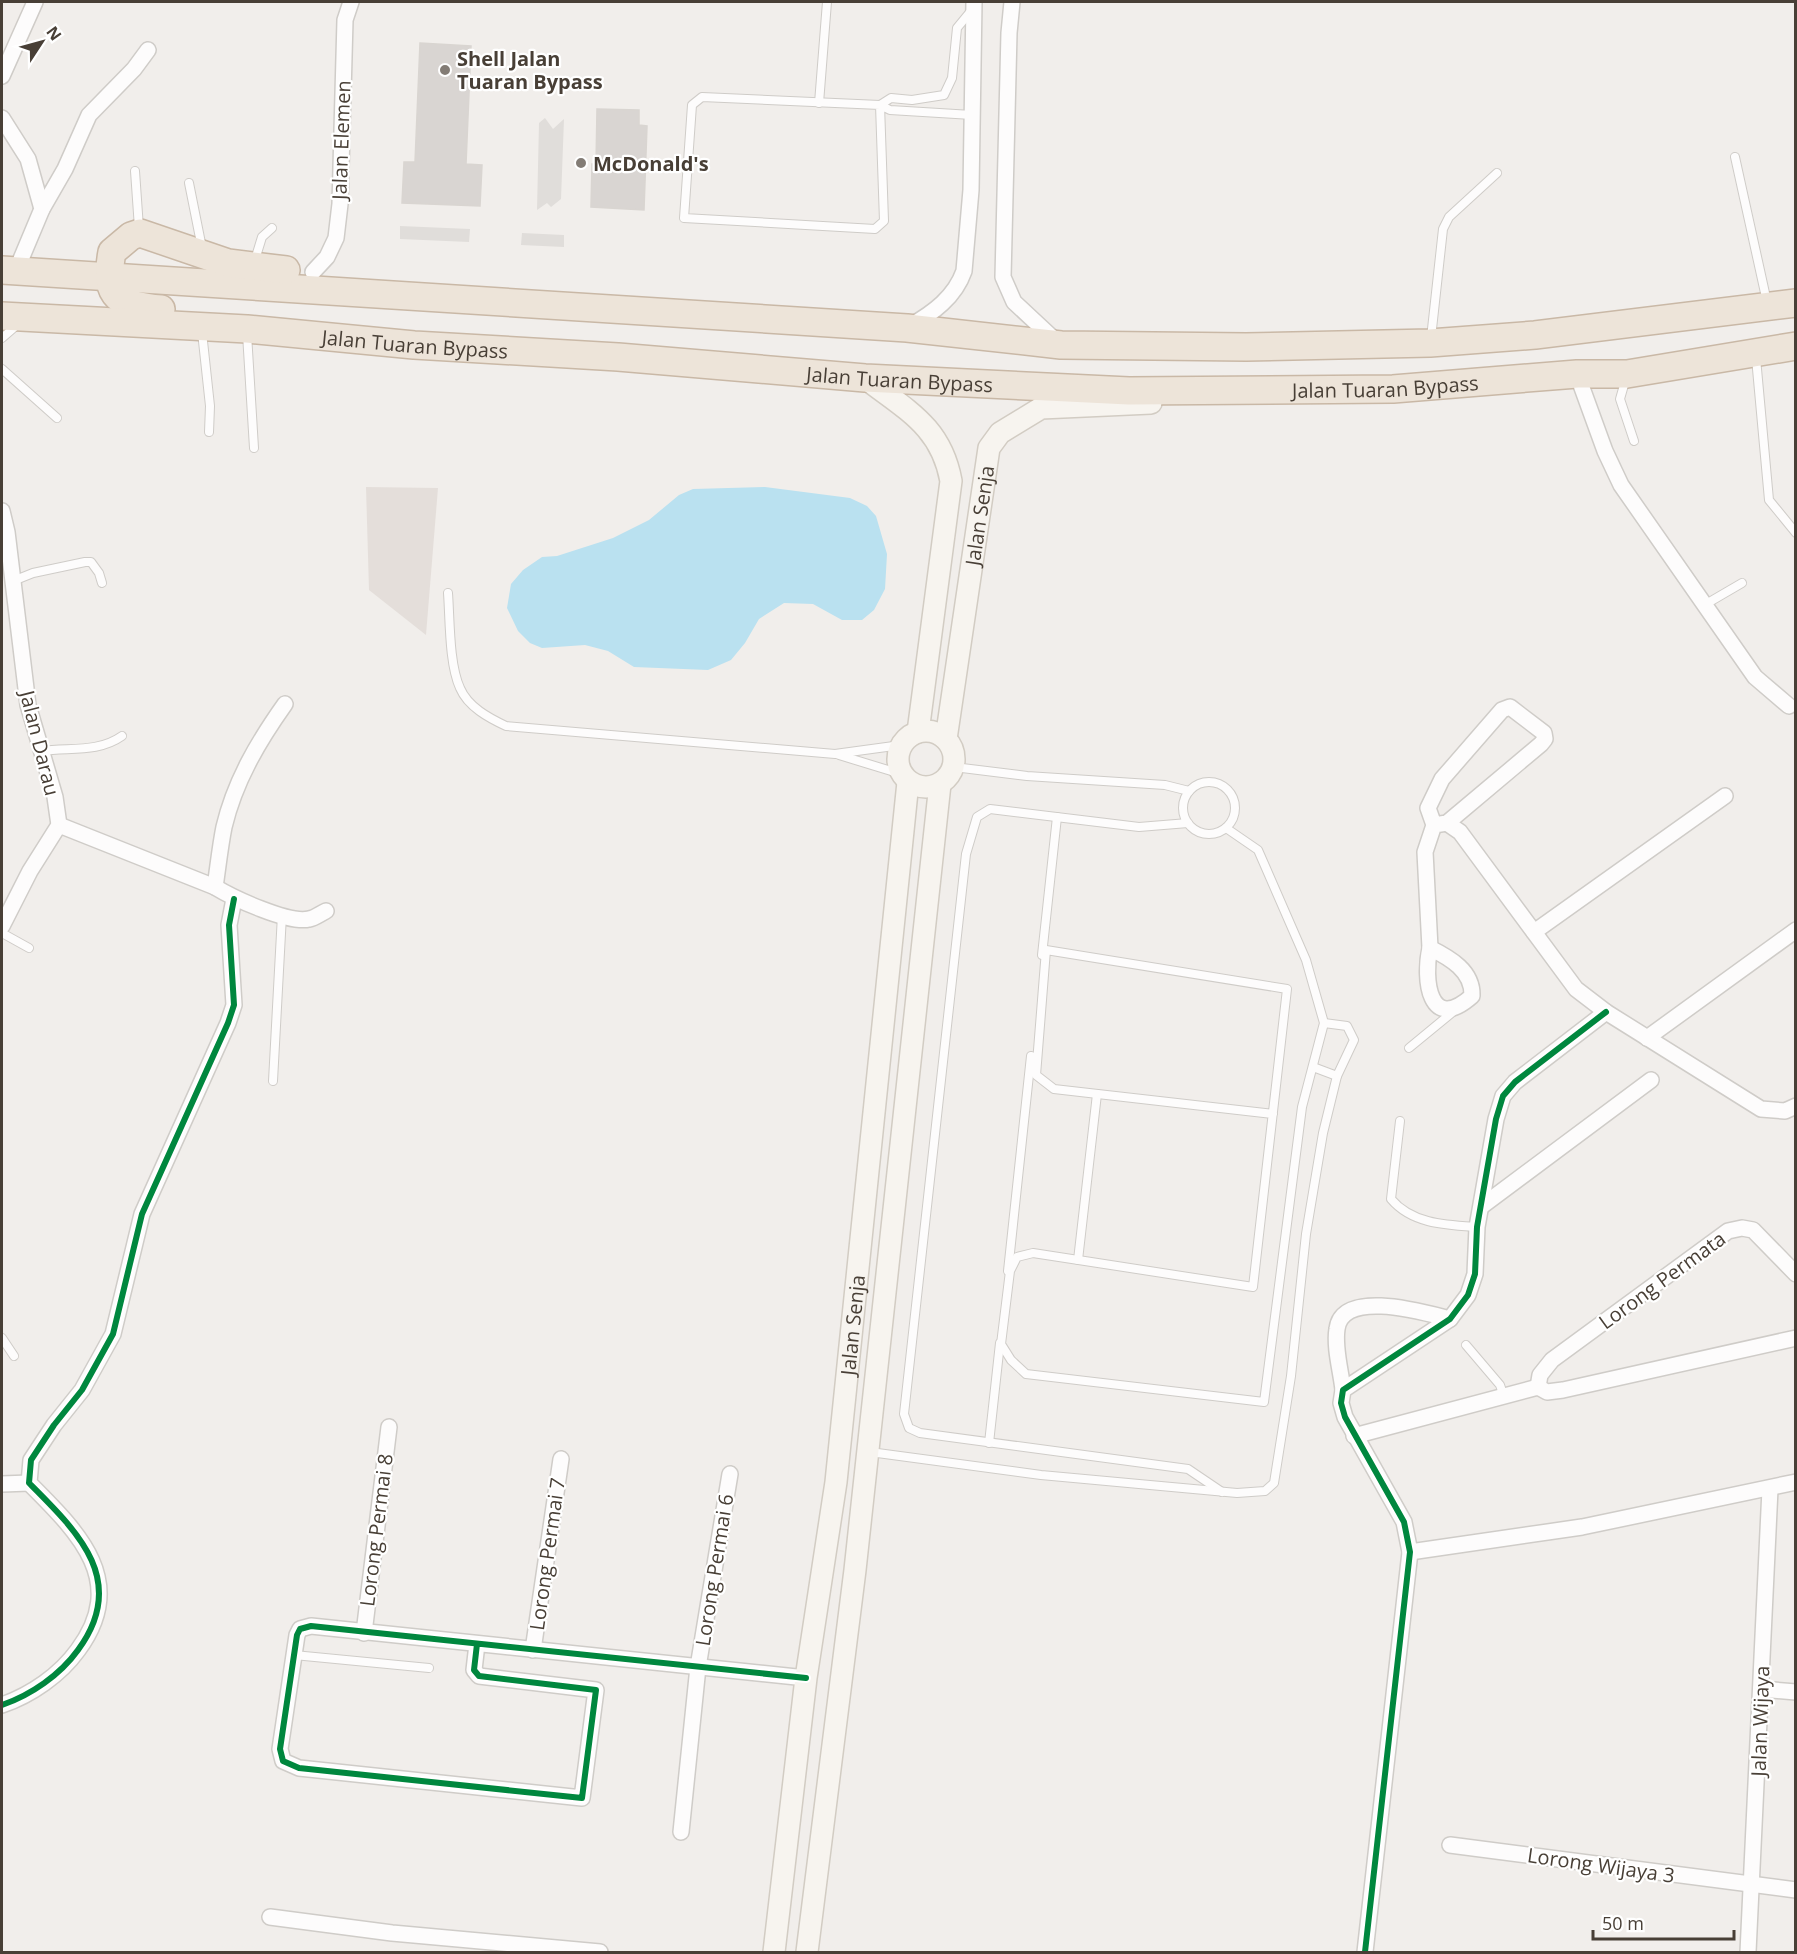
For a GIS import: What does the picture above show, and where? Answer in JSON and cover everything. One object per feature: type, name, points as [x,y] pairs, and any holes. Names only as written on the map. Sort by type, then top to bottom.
[{"type":"highway","points":[[494,301],[404,284],[253,267],[204,256],[140,233],[131,236],[112,252],[111,276],[118,300],[143,307],[602,344],[618,357]]},
{"type":"highway","points":[[9,270],[907,328],[1061,345],[1246,347],[1430,342],[1535,336],[1796,303]]},
{"type":"highway","name":"Jalan Tuaran Bypass","points":[[2,316],[247,329],[414,345],[618,357],[864,378],[1129,391],[1394,389],[1577,374],[1627,374],[1796,346]]},
{"type":"main road","name":"Jalan Senja","points":[[864,378],[919,420],[937,438],[947,460],[951,481],[918,732]]},
{"type":"main road","name":"Jalan Senja","points":[[954,767],[953,752],[946,739],[989,448],[1000,433],[1041,408],[1153,403],[1204,391]]},
{"type":"main road","points":[[901,745],[918,732],[933,732],[946,739]]},
{"type":"main road","name":"Jalan Senja","points":[[774,1953],[806,1678],[836,1482],[905,778],[897,760],[901,745]]},
{"type":"main road","points":[[905,778],[924,788],[940,784],[954,767]]},
{"type":"main road","name":"Jalan Senja","points":[[807,1953],[854,1581],[866,1451],[940,784]]},
{"type":"street","points":[[2,76],[35,2]]},
{"type":"street","name":"Jalan Elemen","points":[[313,272],[327,257],[336,238],[340,204],[345,20],[351,2]]},
{"type":"street","points":[[1012,2],[1009,33],[1003,277],[1014,302],[1061,345]]},
{"type":"street","points":[[907,328],[934,313],[960,283],[964,272],[970,190],[974,4]]},
{"type":"street","points":[[9,270],[65,169],[89,115],[134,69],[148,50]]},
{"type":"street","points":[[2,118],[28,159],[42,209]]},
{"type":"street","points":[[1577,374],[1605,451],[1621,485],[1755,677],[1789,706]]},
{"type":"street","name":"Jalan Darau","points":[[2,511],[13,581],[27,705],[55,797],[58,825]]},
{"type":"street","points":[[215,887],[224,827],[238,788],[258,742],[285,704]]},
{"type":"street","points":[[1430,948],[1450,958],[1467,976],[1472,987],[1472,996],[1463,1004],[1448,1009],[1436,1004],[1428,993],[1426,969],[1430,948],[1425,852],[1440,824],[1545,739],[1544,733],[1527,717],[1510,706],[1496,716],[1442,779],[1428,808],[1440,824],[1460,832],[1576,989],[1606,1012],[1761,1109],[1785,1111],[1796,1106]]},
{"type":"street","points":[[1534,932],[1725,796]]},
{"type":"street","points":[[2,926],[30,871],[58,825],[215,887],[234,899],[282,915],[308,920],[326,910]]},
{"type":"street","points":[[29,1483],[31,1460],[54,1425],[82,1390],[113,1334],[142,1215],[228,1023],[234,1005],[230,925],[234,899]]},
{"type":"street","points":[[1647,1038],[1796,930]]},
{"type":"street","points":[[1343,1390],[1450,1319],[1468,1295],[1475,1274],[1477,1227],[1496,1119],[1503,1096],[1515,1082],[1606,1012]]},
{"type":"street","points":[[1482,1206],[1651,1080]]},
{"type":"street","name":"Lorong Permata","points":[[1538,1388],[1540,1375],[1552,1360],[1728,1231],[1742,1228],[1753,1230],[1796,1274]]},
{"type":"street","points":[[1365,1953],[1410,1552],[1404,1522],[1354,1436],[1341,1403],[1343,1390],[1337,1329],[1342,1316],[1361,1306],[1404,1307],[1450,1319]]},
{"type":"street","points":[[1354,1436],[1538,1388],[1547,1392],[1563,1390],[1796,1338]]},
{"type":"street","name":"Lorong Permai 8","points":[[364,1633],[389,1427]]},
{"type":"street","name":"Lorong Permai 7","points":[[533,1650],[561,1459]]},
{"type":"street","name":"Lorong Permai 6","points":[[681,1832],[698,1667],[730,1474]]},
{"type":"street","points":[[1410,1552],[1582,1527],[1770,1490],[1796,1482]]},
{"type":"street","points":[[2,1484],[29,1483],[78,1534],[98,1579],[101,1597],[98,1615],[89,1635],[73,1657],[43,1683],[22,1697],[2,1705]]},
{"type":"street","name":"Jalan Wijaya","points":[[1748,1953],[1770,1490]]},
{"type":"street","points":[[477,1644],[474,1670],[479,1676],[596,1690],[582,1798],[299,1768],[283,1761],[280,1749],[294,1655],[300,1629],[311,1626],[806,1678]]},
{"type":"street","points":[[1761,1689],[1796,1692]]},
{"type":"street","name":"Lorong Wijaya 3","points":[[1450,1845],[1796,1890]]},
{"type":"street","points":[[270,1917],[392,1933],[600,1953]]},
{"type":"lane","points":[[819,103],[827,2]]},
{"type":"lane","points":[[880,105],[891,99],[912,100],[944,95],[952,78],[957,28],[974,4]]},
{"type":"lane","points":[[880,105],[884,220],[875,229],[684,218],[692,105],[696,100],[702,98],[880,105],[891,110],[972,115]]},
{"type":"lane","points":[[1735,157],[1768,308]]},
{"type":"lane","points":[[135,171],[140,233]]},
{"type":"lane","points":[[1430,342],[1443,229],[1449,217],[1497,173]]},
{"type":"lane","points":[[189,183],[204,256]]},
{"type":"lane","points":[[253,267],[262,237],[272,228]]},
{"type":"lane","points":[[2,338],[12,328],[32,318]]},
{"type":"lane","points":[[201,328],[210,406],[209,432]]},
{"type":"lane","points":[[247,329],[254,448]]},
{"type":"lane","points":[[1755,351],[1769,500],[1796,533]]},
{"type":"lane","points":[[2,369],[57,418]]},
{"type":"lane","points":[[1627,374],[1620,399],[1634,441]]},
{"type":"lane","points":[[13,581],[33,573],[91,562],[99,573],[102,583]]},
{"type":"lane","points":[[1706,604],[1742,583]]},
{"type":"lane","points":[[448,593],[460,688],[472,705],[488,717],[506,726],[835,754],[901,745]]},
{"type":"lane","points":[[42,752],[95,748],[111,744],[122,736]]},
{"type":"lane","points":[[835,754],[905,778]]},
{"type":"lane","points":[[954,767],[1027,776],[1165,785],[1189,791]]},
{"type":"lane","points":[[1213,782],[1228,789],[1233,797],[1235,813],[1227,828],[1210,834],[1194,830],[1188,823],[1183,807],[1189,791],[1196,786],[1213,782]]},
{"type":"lane","points":[[1188,823],[1139,827],[990,809],[977,817],[966,854],[904,1414],[909,1428],[920,1433],[1188,1469],[1222,1492]]},
{"type":"lane","points":[[989,1443],[1057,817]]},
{"type":"lane","points":[[1227,828],[1258,850],[1306,960],[1324,1023],[1302,1107],[1264,1402],[1026,1374],[1011,1360],[1001,1344],[1010,1271],[1017,1257],[1032,1253],[1253,1287],[1273,1114],[1287,989],[1046,950],[1036,1075],[1054,1089],[1273,1114]]},
{"type":"lane","points":[[273,1082],[282,915]]},
{"type":"lane","points":[[2,933],[29,948]]},
{"type":"lane","points":[[1409,1048],[1463,1004]]},
{"type":"lane","points":[[866,1451],[1041,1475],[1222,1492],[1265,1491],[1274,1482],[1291,1376],[1306,1234],[1323,1133],[1337,1076],[1353,1046],[1352,1033],[1347,1026],[1324,1023]]},
{"type":"lane","points":[[1313,1067],[1337,1076]]},
{"type":"lane","points":[[1078,1260],[1097,1094]]},
{"type":"lane","points":[[1400,1121],[1391,1199],[1400,1210],[1414,1217],[1442,1225],[1477,1227]]},
{"type":"lane","points":[[2,1338],[14,1356]]},
{"type":"lane","points":[[1466,1345],[1500,1385],[1504,1397]]},
{"type":"lane","points":[[294,1655],[429,1668]]},
{"type":"shaded area","points":[[545,118],[553,129],[564,119],[561,199],[551,207],[547,203],[537,210],[539,123]]},
{"type":"shaded area","points":[[400,226],[470,229],[469,242],[400,239]]},
{"type":"shaded area","points":[[522,233],[564,235],[564,247],[521,245]]},
{"type":"shaded area","points":[[366,487],[438,488],[426,635],[369,590]]},
{"type":"water","points":[[765,487],[850,498],[867,506],[876,516],[887,554],[885,589],[874,610],[862,620],[842,620],[813,604],[784,603],[759,619],[745,643],[731,660],[708,670],[634,667],[608,651],[585,645],[542,648],[530,643],[518,631],[507,608],[511,584],[523,570],[542,557],[557,556],[613,538],[649,520],[679,495],[693,489]]},
{"type":"building","points":[[420,43],[471,46],[466,164],[482,165],[480,206],[402,203],[404,162],[415,162]]},
{"type":"building","points":[[597,109],[639,110],[639,125],[647,126],[644,210],[591,207],[592,164],[596,164]]},
{"type":"cycle path","points":[[2,1705],[24,1696],[54,1676],[78,1650],[93,1625],[99,1602],[98,1580],[91,1559],[64,1520],[29,1483],[31,1460],[54,1425],[82,1390],[113,1334],[142,1214],[228,1023],[234,1005],[229,925],[234,899]]},
{"type":"cycle path","points":[[1365,1952],[1410,1552],[1404,1522],[1345,1417],[1341,1403],[1343,1390],[1450,1319],[1468,1295],[1475,1274],[1477,1227],[1496,1119],[1503,1096],[1515,1082],[1606,1012]]},
{"type":"cycle path","points":[[477,1644],[474,1670],[479,1676],[596,1690],[582,1798],[299,1768],[283,1761],[280,1749],[297,1635],[300,1629],[311,1626],[806,1678]]},
{"type":"place","name":"Shell Jalan Tuaran Bypass","points":[[445,70]]},
{"type":"place","name":"McDonald's","points":[[581,163]]}]
